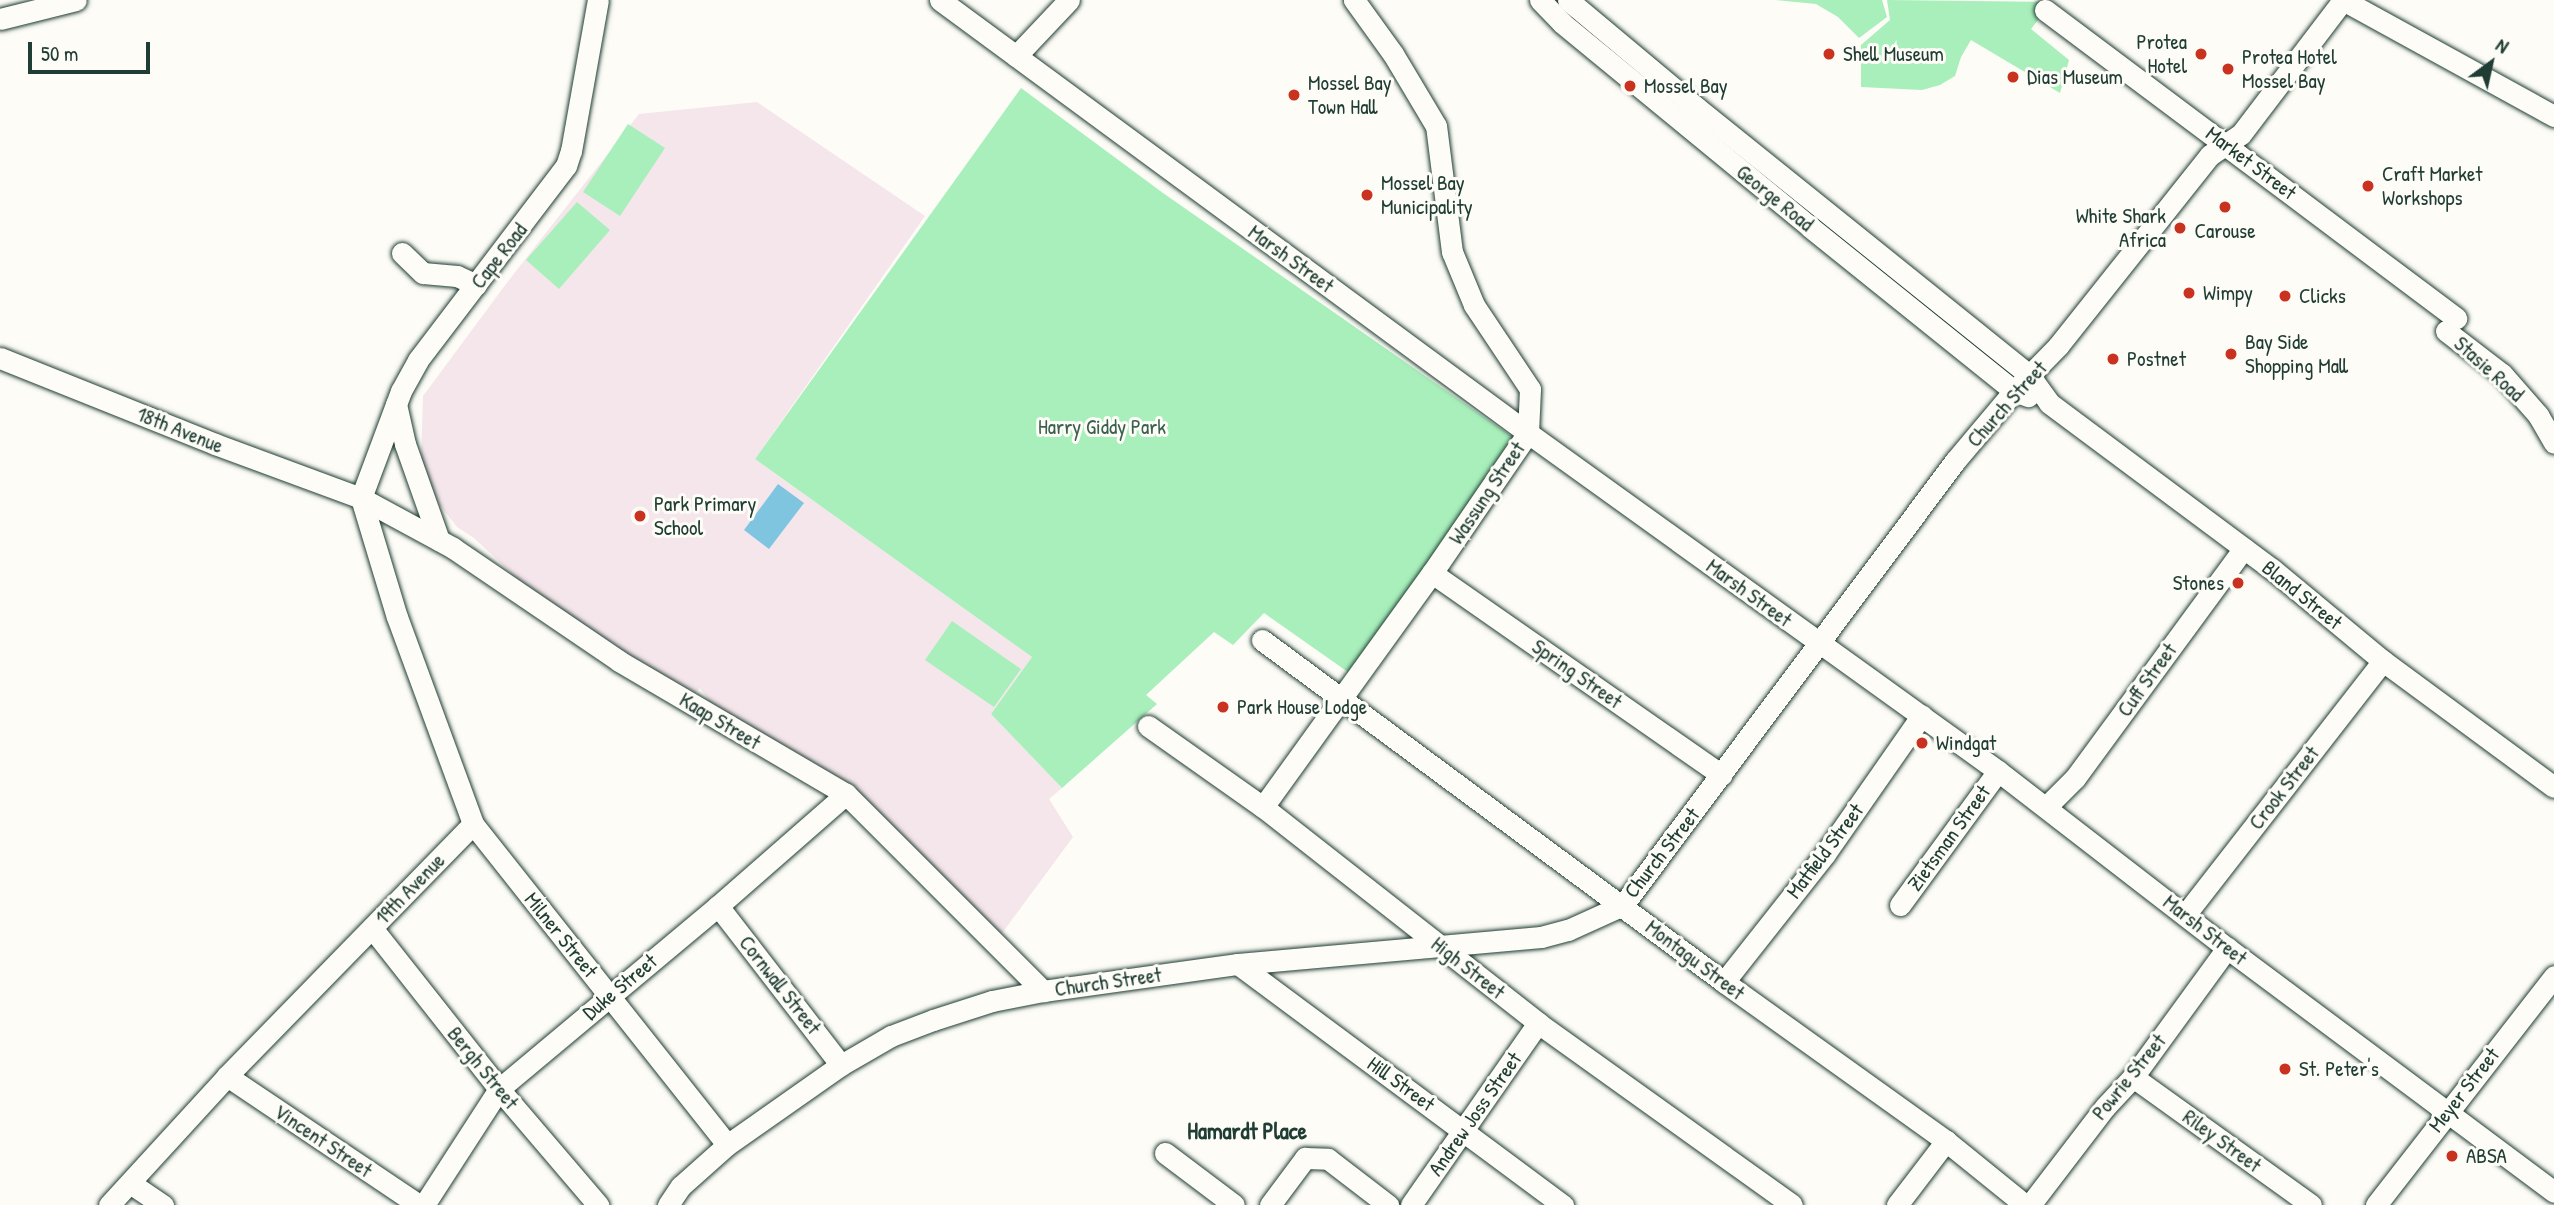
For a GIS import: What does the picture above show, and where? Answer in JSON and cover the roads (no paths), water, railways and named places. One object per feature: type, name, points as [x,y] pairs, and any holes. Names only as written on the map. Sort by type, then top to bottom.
[{"type":"street","points":[[0,18],[7,0]]},
{"type":"street","points":[[0,18],[76,0]]},
{"type":"street","name":"Cape Road","points":[[361,498],[396,404],[418,360],[566,166],[598,0]]},
{"type":"street","name":"Marsh Street","points":[[940,0],[1528,433],[1998,771],[2227,948],[2554,1192]]},
{"type":"street","points":[[1016,56],[1069,0]]},
{"type":"street","name":"Wassung Street","points":[[1263,807],[1433,573],[1528,433],[1530,389],[1474,305],[1452,252],[1436,126],[1391,50],[1354,0]]},
{"type":"street","name":"George Road","points":[[1540,0],[1562,23],[1726,159],[2014,391]]},
{"type":"street","name":"George Road","points":[[1568,0],[1697,108],[2029,375]]},
{"type":"street","points":[[2343,0],[2554,116]]},
{"type":"street","name":"Church Street","points":[[668,1205],[681,1186],[727,1145],[841,1065],[891,1037],[933,1020],[992,1002],[1042,991],[1238,964],[1541,937],[1569,930],[1623,905],[1917,510],[2014,391],[2058,346],[2137,243],[2158,224],[2210,155],[2241,134],[2343,0]]},
{"type":"street","name":"Market Street","points":[[2045,10],[2225,143],[2451,324]]},
{"type":"street","points":[[401,253],[423,273],[457,276],[476,285]]},
{"type":"street","name":"Stasie Road","points":[[2451,324],[2502,374],[2538,415],[2554,443]]},
{"type":"street","name":"18th Avenue","points":[[0,358],[215,444],[361,498]]},
{"type":"street","name":"Bland Street","points":[[2029,375],[2049,403]]},
{"type":"street","name":"Bland Street","points":[[2014,391],[2049,403],[2244,548],[2383,661],[2554,787]]},
{"type":"street","points":[[396,404],[405,444],[439,540]]},
{"type":"street","points":[[361,498],[397,617],[472,824]]},
{"type":"street","name":"Kaap Street","points":[[361,498],[496,574],[619,661],[846,794],[1042,991]]},
{"type":"street","name":"Cuff Street","points":[[2046,807],[2075,778],[2244,548]]},
{"type":"street","name":"Spring Street","points":[[1433,573],[1722,775]]},
{"type":"street","name":"Montagu Street","points":[[1262,640],[1724,982],[1946,1141],[2028,1205]]},
{"type":"street","name":"Crook Street","points":[[2185,915],[2383,661]]},
{"type":"street","name":"Matfield Street","points":[[1724,982],[1825,854],[1922,715]]},
{"type":"street","name":"High Street","points":[[1148,726],[1263,807],[1538,1023],[1791,1205]]},
{"type":"street","name":"Zietsman Street","points":[[1900,905],[1998,771]]},
{"type":"street","name":"Duke Street","points":[[422,1205],[499,1089],[718,906],[846,794]]},
{"type":"street","name":"19th Avenue","points":[[109,1205],[227,1076],[472,824]]},
{"type":"street","name":"Milner Street","points":[[472,824],[727,1145]]},
{"type":"street","name":"Cornwall Street","points":[[718,906],[841,1065]]},
{"type":"street","points":[[1381,953],[1390,938],[1396,913]]},
{"type":"street","name":"Bergh Street","points":[[372,928],[499,1089],[598,1205]]},
{"type":"street","name":"Powrie Street","points":[[2028,1205],[2105,1107],[2133,1077],[2227,948]]},
{"type":"street","name":"Hill Street","points":[[1238,964],[1563,1205]]},
{"type":"street","name":"Meyer Street","points":[[2376,1205],[2554,976]]},
{"type":"street","name":"Andrew Joss Street","points":[[1411,1205],[1538,1023]]},
{"type":"street","name":"Vincent Street","points":[[227,1076],[422,1205]]},
{"type":"street","name":"Riley Street","points":[[2133,1077],[2311,1205]]},
{"type":"street","points":[[1898,1205],[1946,1141]]},
{"type":"street","points":[[1165,1153],[1234,1205]]},
{"type":"street","points":[[1270,1205],[1305,1158],[1328,1159],[1388,1205]]},
{"type":"street","points":[[130,1183],[163,1205]]},
{"type":"water","points":[[778,484],[804,503],[769,549],[744,530]]},
{"type":"place","name":"Shell Museum","points":[[1829,54]]},
{"type":"place","name":"Protea Hotel","points":[[2201,54]]},
{"type":"place","name":"Protea Hotel Mossel Bay","points":[[2228,69]]},
{"type":"place","name":"Dias Museum","points":[[2013,77]]},
{"type":"place","name":"Mossel Bay","points":[[1630,86]]},
{"type":"place","name":"Mossel Bay Town Hall","points":[[1294,95]]},
{"type":"place","name":"Craft Market Workshops","points":[[2368,186]]},
{"type":"place","name":"Mossel Bay Municipality","points":[[1367,195]]},
{"type":"place","name":"Carouse","points":[[2225,207]]},
{"type":"place","name":"White Shark Africa","points":[[2180,228]]},
{"type":"place","name":"Wimpy","points":[[2189,293]]},
{"type":"place","name":"Clicks","points":[[2285,296]]},
{"type":"place","name":"Bay Side Shopping Mall","points":[[2231,354]]},
{"type":"place","name":"Postnet","points":[[2113,359]]},
{"type":"place","name":"Park Primary School","points":[[640,516]]},
{"type":"place","name":"Stones","points":[[2238,583]]},
{"type":"place","name":"Park House Lodge","points":[[1223,707]]},
{"type":"place","name":"Windgat","points":[[1922,743]]},
{"type":"place","name":"St. Peter's","points":[[2285,1069]]},
{"type":"place","name":"ABSA","points":[[2452,1156]]},
{"type":"district","name":"Hamardt Place","points":[[1247,1131]]},
{"type":"park label","name":"Harry Giddy Park","points":[[1102,427]]}]
